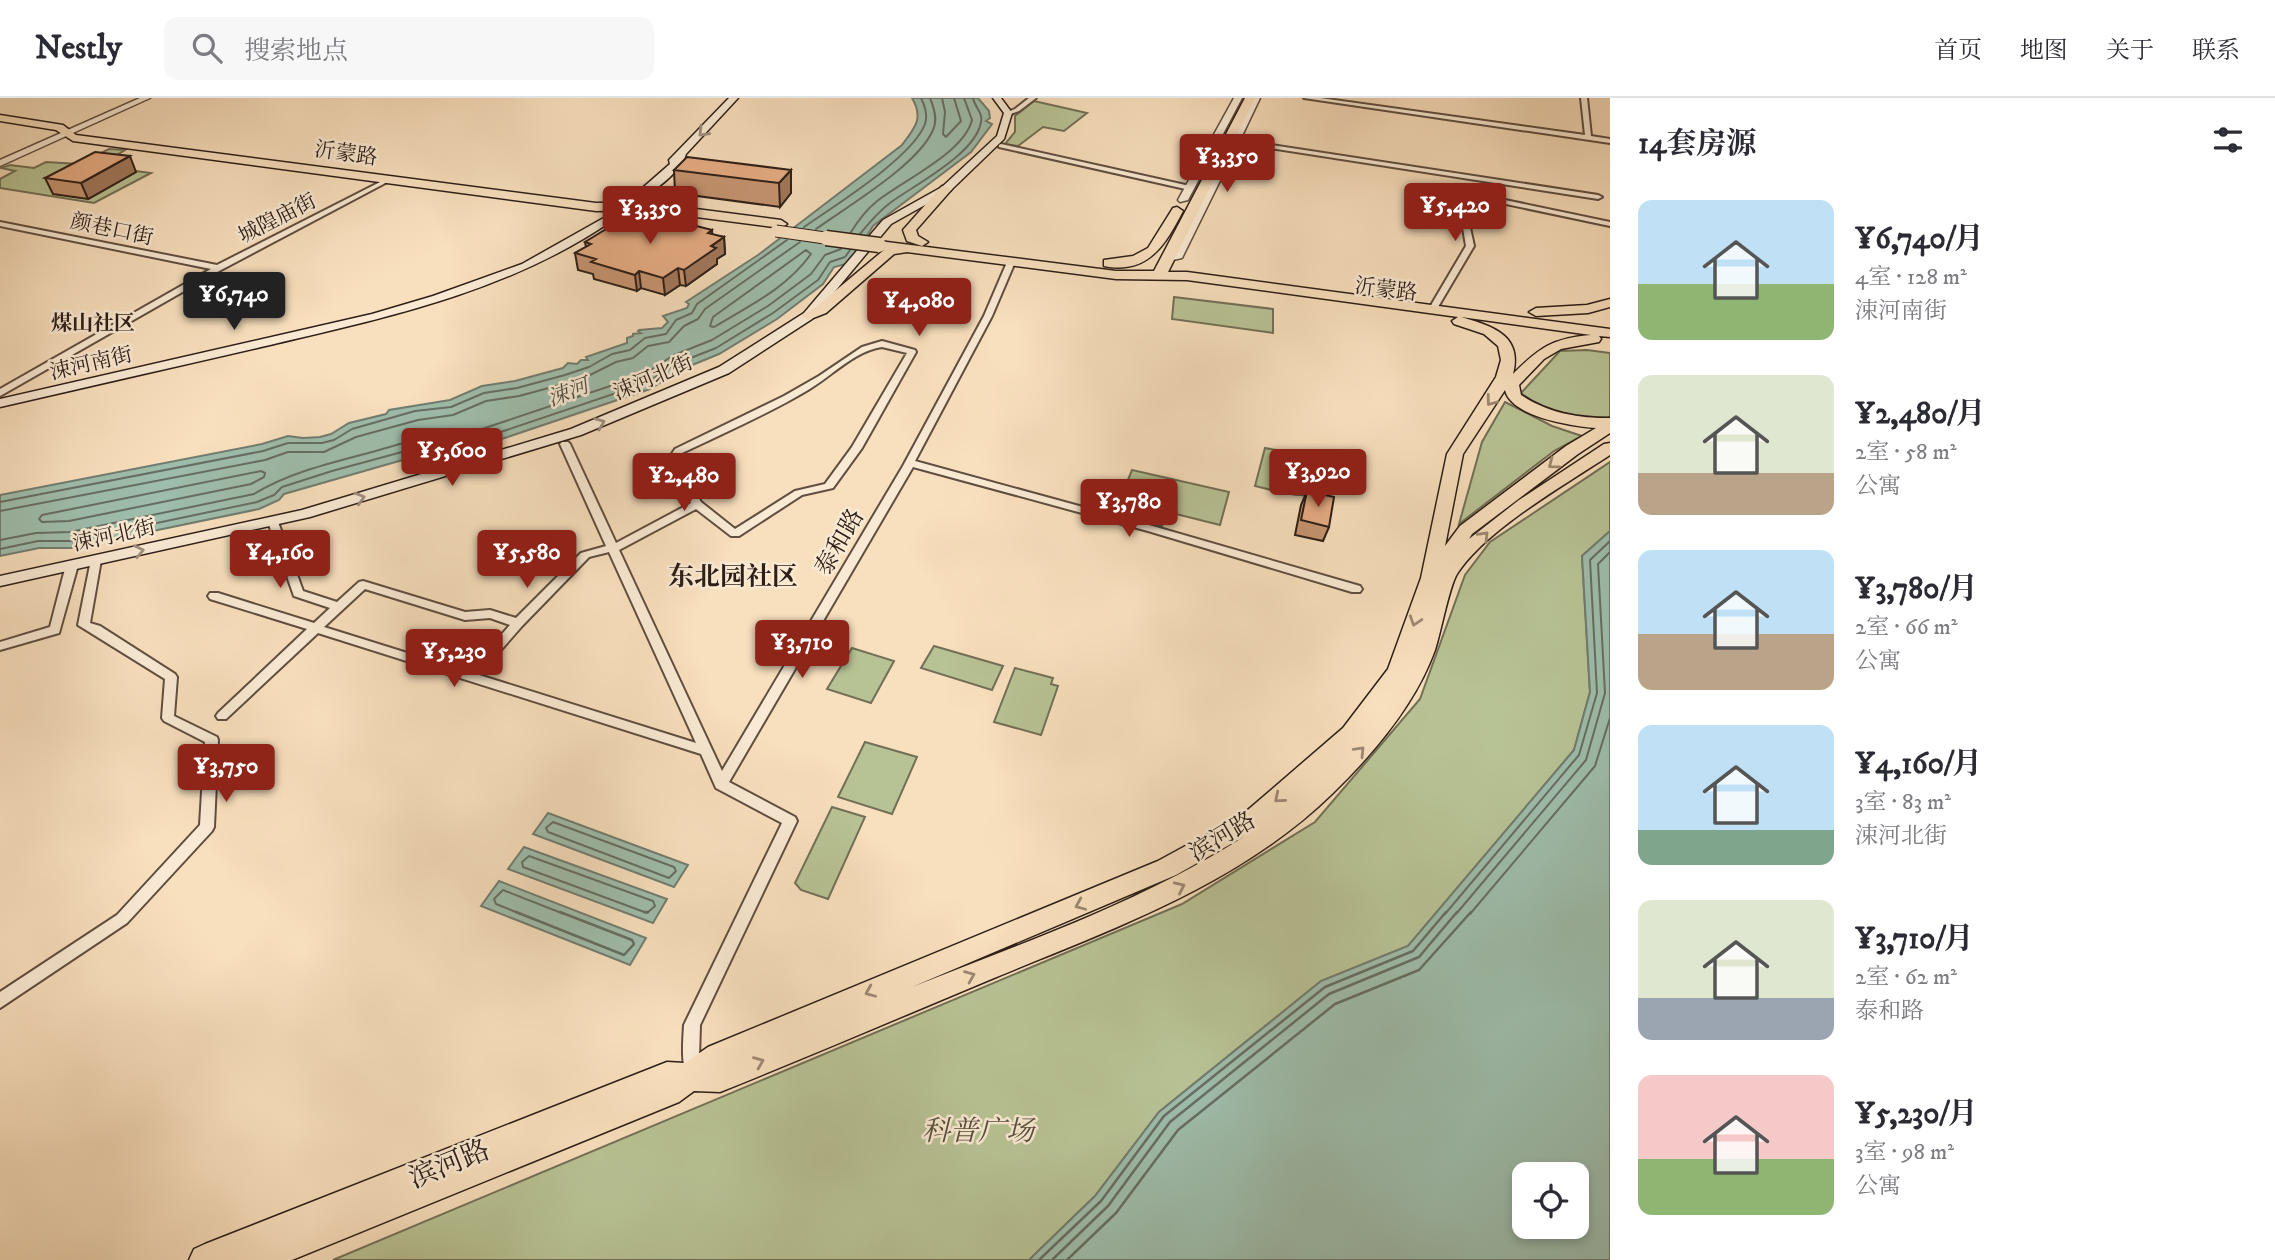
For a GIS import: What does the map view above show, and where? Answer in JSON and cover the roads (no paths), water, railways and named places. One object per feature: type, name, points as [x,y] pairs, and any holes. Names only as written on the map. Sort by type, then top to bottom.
[{"type":"main road","points":[[613,207],[681,154],[734,98]]},
{"type":"main road","points":[[997,98],[1008,113]]},
{"type":"main road","points":[[1157,277],[1175,254],[1240,98]]},
{"type":"main road","points":[[1093,264],[1134,261],[1157,249],[1250,98]]},
{"type":"main road","name":"涑河北街","points":[[0,581],[317,511],[576,432],[724,370],[808,316],[887,222],[946,189],[1001,137],[1008,113]]},
{"type":"main road","name":"沂蒙路","points":[[0,118],[59,127],[73,138],[613,207],[642,206],[1012,262],[1116,275],[1187,276],[1218,280],[1606,338]]},
{"type":"main road","name":"沂蒙路","points":[[0,125],[47,133],[88,132],[613,207],[635,213],[778,227]]},
{"type":"main road","points":[[613,207],[635,200],[679,162],[681,154]]},
{"type":"main road","points":[[808,316],[821,310],[890,251],[918,246],[909,230],[946,189]]},
{"type":"main road","points":[[1157,277],[1157,264],[1188,195]]},
{"type":"main road","points":[[846,273],[850,280],[858,278],[884,253],[882,241],[902,235],[926,209],[915,206]]},
{"type":"main road","name":"涑河南街","points":[[0,403],[375,317],[543,265],[583,243],[613,207]]},
{"type":"main road","name":"沂蒙路","points":[[918,246],[1093,264],[1185,285],[1434,312],[1455,310],[1606,338]]},
{"type":"main road","points":[[1175,254],[1197,274],[1218,280]]},
{"type":"main road","points":[[1455,310],[1519,313],[1588,309],[1610,303]]},
{"type":"main road","points":[[1428,582],[1455,454],[1462,439],[1503,384],[1509,358],[1507,346],[1490,330],[1434,312]]},
{"type":"main road","points":[[1606,338],[1566,340],[1552,345],[1511,384],[1514,397],[1535,411],[1563,420],[1610,425]]},
{"type":"main road","name":"滨河路","points":[[253,1260],[669,1092],[718,1056],[1167,868],[1250,822],[1351,734],[1398,671],[1428,582],[1466,530],[1572,450],[1610,425]]},
{"type":"main road","name":"滨河路","points":[[205,1260],[667,1076],[720,1078],[1027,953],[1190,883],[1259,841],[1313,799],[1367,745],[1412,677],[1429,637],[1448,572],[1493,527],[1609,450]]},
{"type":"street","points":[[0,163],[146,98]]},
{"type":"street","points":[[1008,113],[1033,98]]},
{"type":"street","points":[[1001,146],[1188,195],[1240,98]]},
{"type":"street","points":[[1224,140],[1237,138],[1256,98]]},
{"type":"street","points":[[1307,98],[1610,141]]},
{"type":"street","points":[[1584,98],[1588,138]]},
{"type":"street","points":[[1224,140],[1598,197]]},
{"type":"street","points":[[1434,312],[1470,246],[1456,176]]},
{"type":"street","name":"城隍庙街","points":[[0,393],[218,268],[388,180]]},
{"type":"street","points":[[1459,192],[1610,224]]},
{"type":"street","name":"颜巷口街","points":[[0,224],[218,268]]},
{"type":"street","name":"泰和路","points":[[722,784],[910,463],[988,316],[1012,262]]},
{"type":"street","points":[[882,344],[912,352],[857,448],[829,486],[799,493],[735,534],[697,504],[672,461],[678,451],[756,415],[811,384],[871,345],[882,344]]},
{"type":"street","points":[[540,443],[565,444],[576,432]]},
{"type":"street","points":[[565,444],[722,784],[790,821],[692,1025],[691,1058],[695,1075]]},
{"type":"street","points":[[910,463],[1152,529],[1356,589]]},
{"type":"street","points":[[470,677],[518,623],[585,555],[613,549],[697,504]]},
{"type":"street","points":[[273,522],[285,549],[298,593],[340,607]]},
{"type":"street","points":[[0,1001],[122,919],[207,827],[212,740],[169,718],[171,677],[96,629],[84,625],[96,560]]},
{"type":"street","points":[[0,646],[55,630],[72,565]]},
{"type":"street","points":[[222,716],[363,585],[465,616],[490,614],[518,623]]},
{"type":"street","points":[[214,596],[706,751]]},
{"type":"water","name":"涑河","points":[[912,98],[978,98],[989,111],[990,118],[986,121],[992,124],[971,152],[873,226],[850,263],[834,267],[823,284],[777,319],[719,354],[680,370],[650,389],[475,448],[448,447],[284,494],[279,500],[259,509],[71,548],[39,548],[0,556],[0,495],[262,444],[288,436],[320,437],[349,423],[386,414],[389,410],[450,400],[482,386],[515,381],[563,368],[568,363],[577,364],[581,360],[588,360],[586,357],[627,343],[627,338],[641,333],[639,330],[662,328],[668,322],[663,316],[687,308],[689,304],[686,302],[758,255],[902,145],[918,117]]},
{"type":"water","points":[[1610,531],[1610,1260],[1029,1260],[1095,1196],[1159,1112],[1321,981],[1408,946],[1574,750],[1590,692],[1582,556]]},
{"type":"water","points":[[548,813],[688,865],[674,887],[533,834]]},
{"type":"water","points":[[524,847],[667,899],[653,923],[508,869]]},
{"type":"water","points":[[499,881],[646,938],[630,965],[481,906]]},
{"type":"district","name":"煤山社区","points":[[93,323]]},
{"type":"district","name":"东北园社区","points":[[733,576]]},
{"type":"park label","name":"科普广场","points":[[978,1130]]}]
